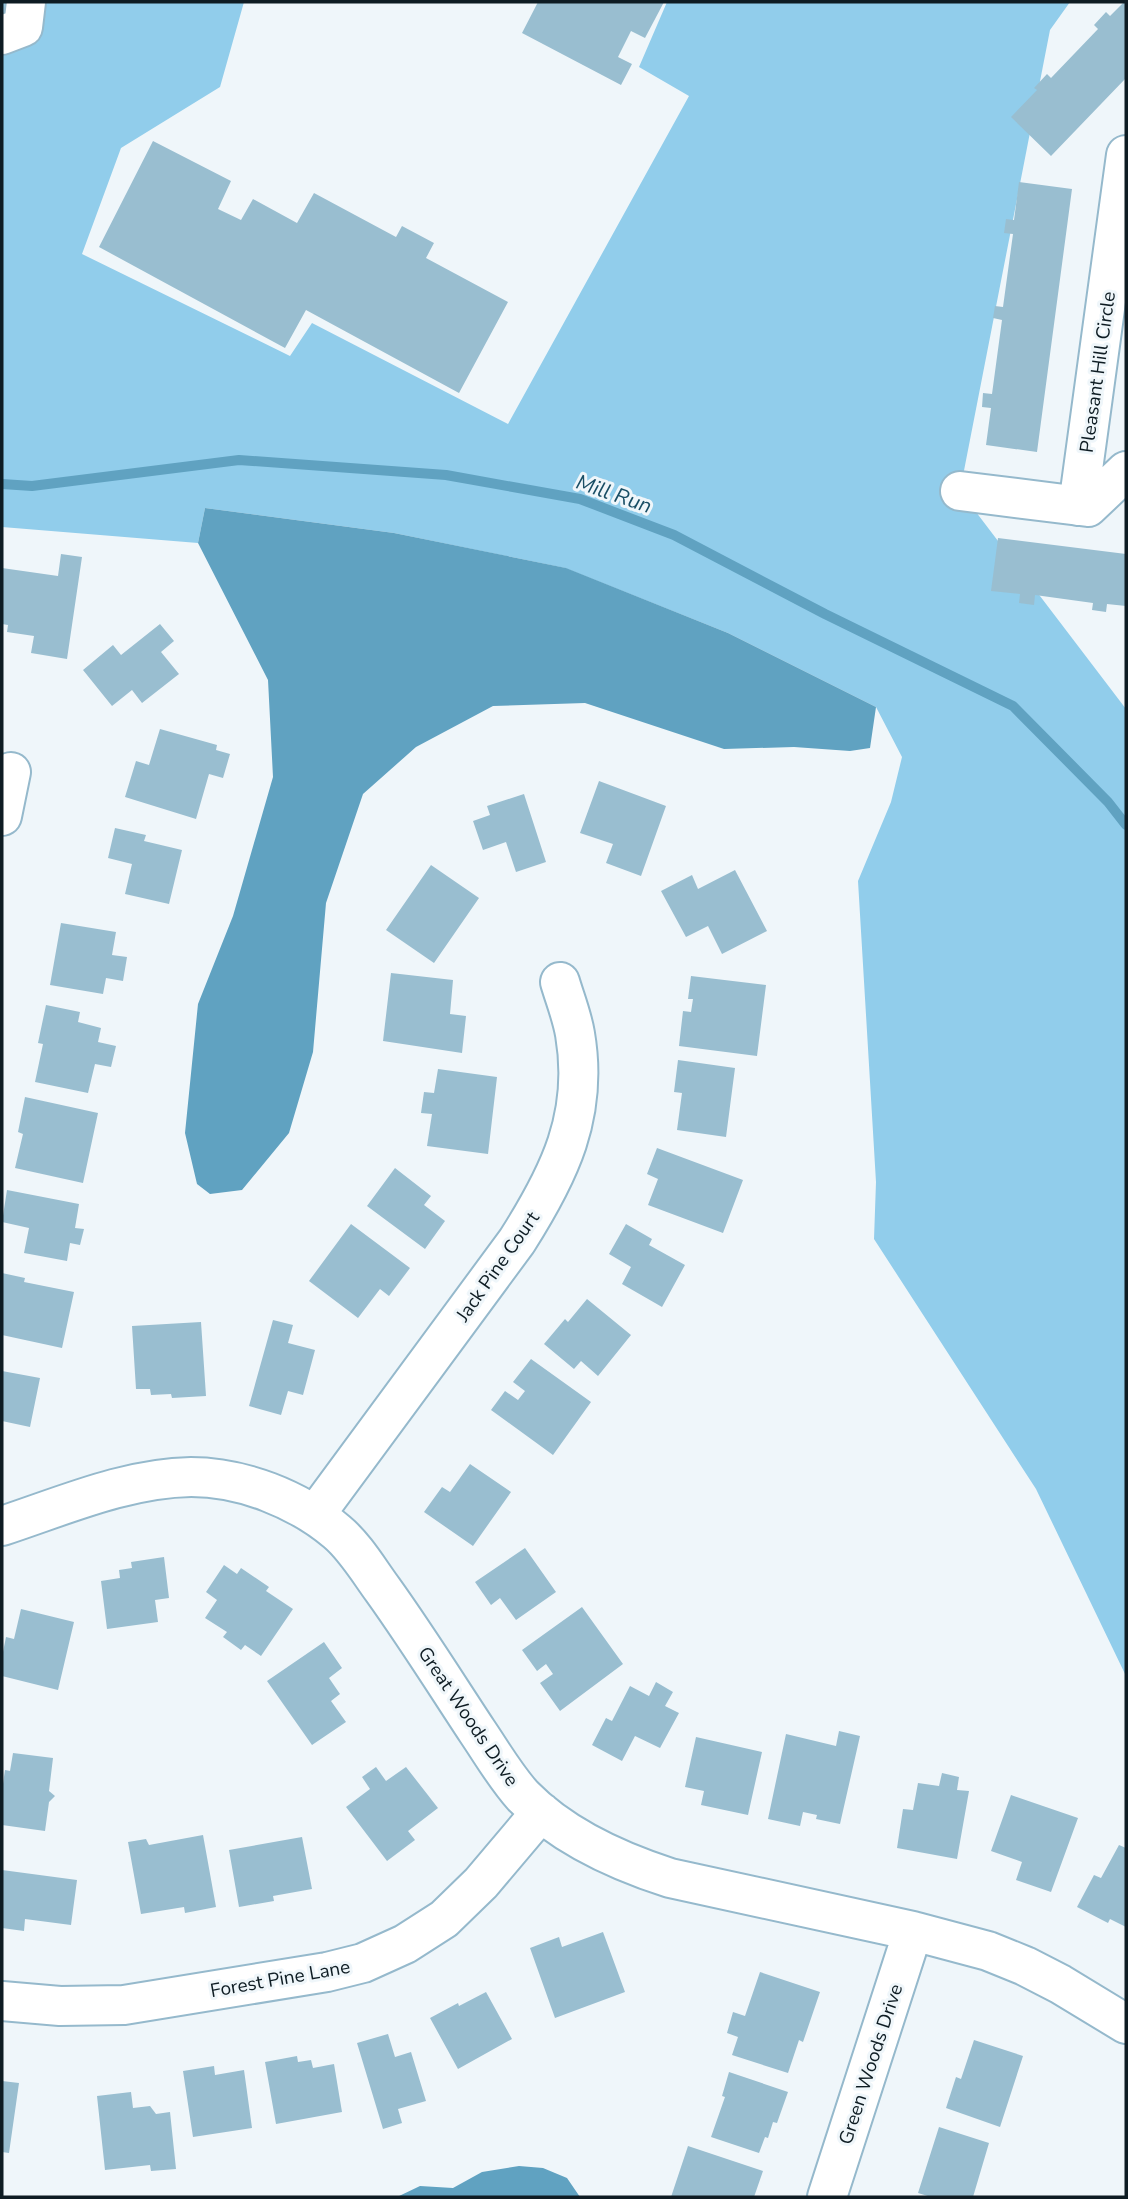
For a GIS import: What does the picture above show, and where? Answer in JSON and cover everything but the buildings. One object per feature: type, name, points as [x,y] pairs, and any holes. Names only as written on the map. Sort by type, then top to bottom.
[{"type":"street","points":[[2,35],[23,27],[26,2]]},
{"type":"street","name":"Pleasant Hill Circle","points":[[1078,506],[1126,155]]},
{"type":"street","points":[[960,491],[1088,508],[1126,471]]},
{"type":"street","points":[[2,816],[11,772]]},
{"type":"street","name":"Jack Pine Court","points":[[315,1515],[517,1241],[537,1211],[559,1166],[575,1120],[579,1069],[575,1033],[560,982]]},
{"type":"street","name":"Great Woods Drive","points":[[2,1526],[136,1483],[178,1478],[212,1479],[281,1497],[315,1515],[340,1534],[411,1630],[511,1782],[541,1812],[580,1840],[649,1871],[712,1888],[953,1940],[1025,1966],[1093,2002],[1126,2024]]},
{"type":"street","name":"Forest Pine Lane","points":[[2,2001],[61,2007],[124,2005],[327,1972],[363,1963],[405,1944],[444,1919],[481,1884],[541,1812]]},
{"type":"street","name":"Green Woods Drive","points":[[827,2197],[913,1931]]},
{"type":"shaded area","points":[[2,2],[244,2],[220,87],[121,148],[82,254],[290,356],[312,323],[508,424],[689,96],[639,67],[667,2],[1070,2],[1050,30],[960,491],[1126,709],[1126,1676],[1036,1489],[874,1239],[876,1182],[858,881],[891,802],[902,757],[876,707],[728,633],[565,568],[394,533],[205,508],[198,543],[2,527]]},
{"type":"shaded area","points":[[205,508],[394,533],[566,568],[728,633],[876,707],[870,748],[850,751],[794,747],[724,749],[585,703],[493,706],[416,747],[363,794],[326,903],[313,1052],[289,1133],[242,1190],[210,1194],[197,1184],[185,1133],[198,1004],[233,916],[273,777],[268,680],[198,543]]},
{"type":"shaded area","points":[[519,2166],[543,2168],[567,2178],[580,2197],[397,2197],[420,2186],[453,2188],[482,2172]]},
{"type":"waterway","name":"Mill Run","points":[[2,484],[32,486],[239,460],[446,475],[580,499],[674,535],[825,614],[1013,706],[1108,802],[1126,825]]}]
